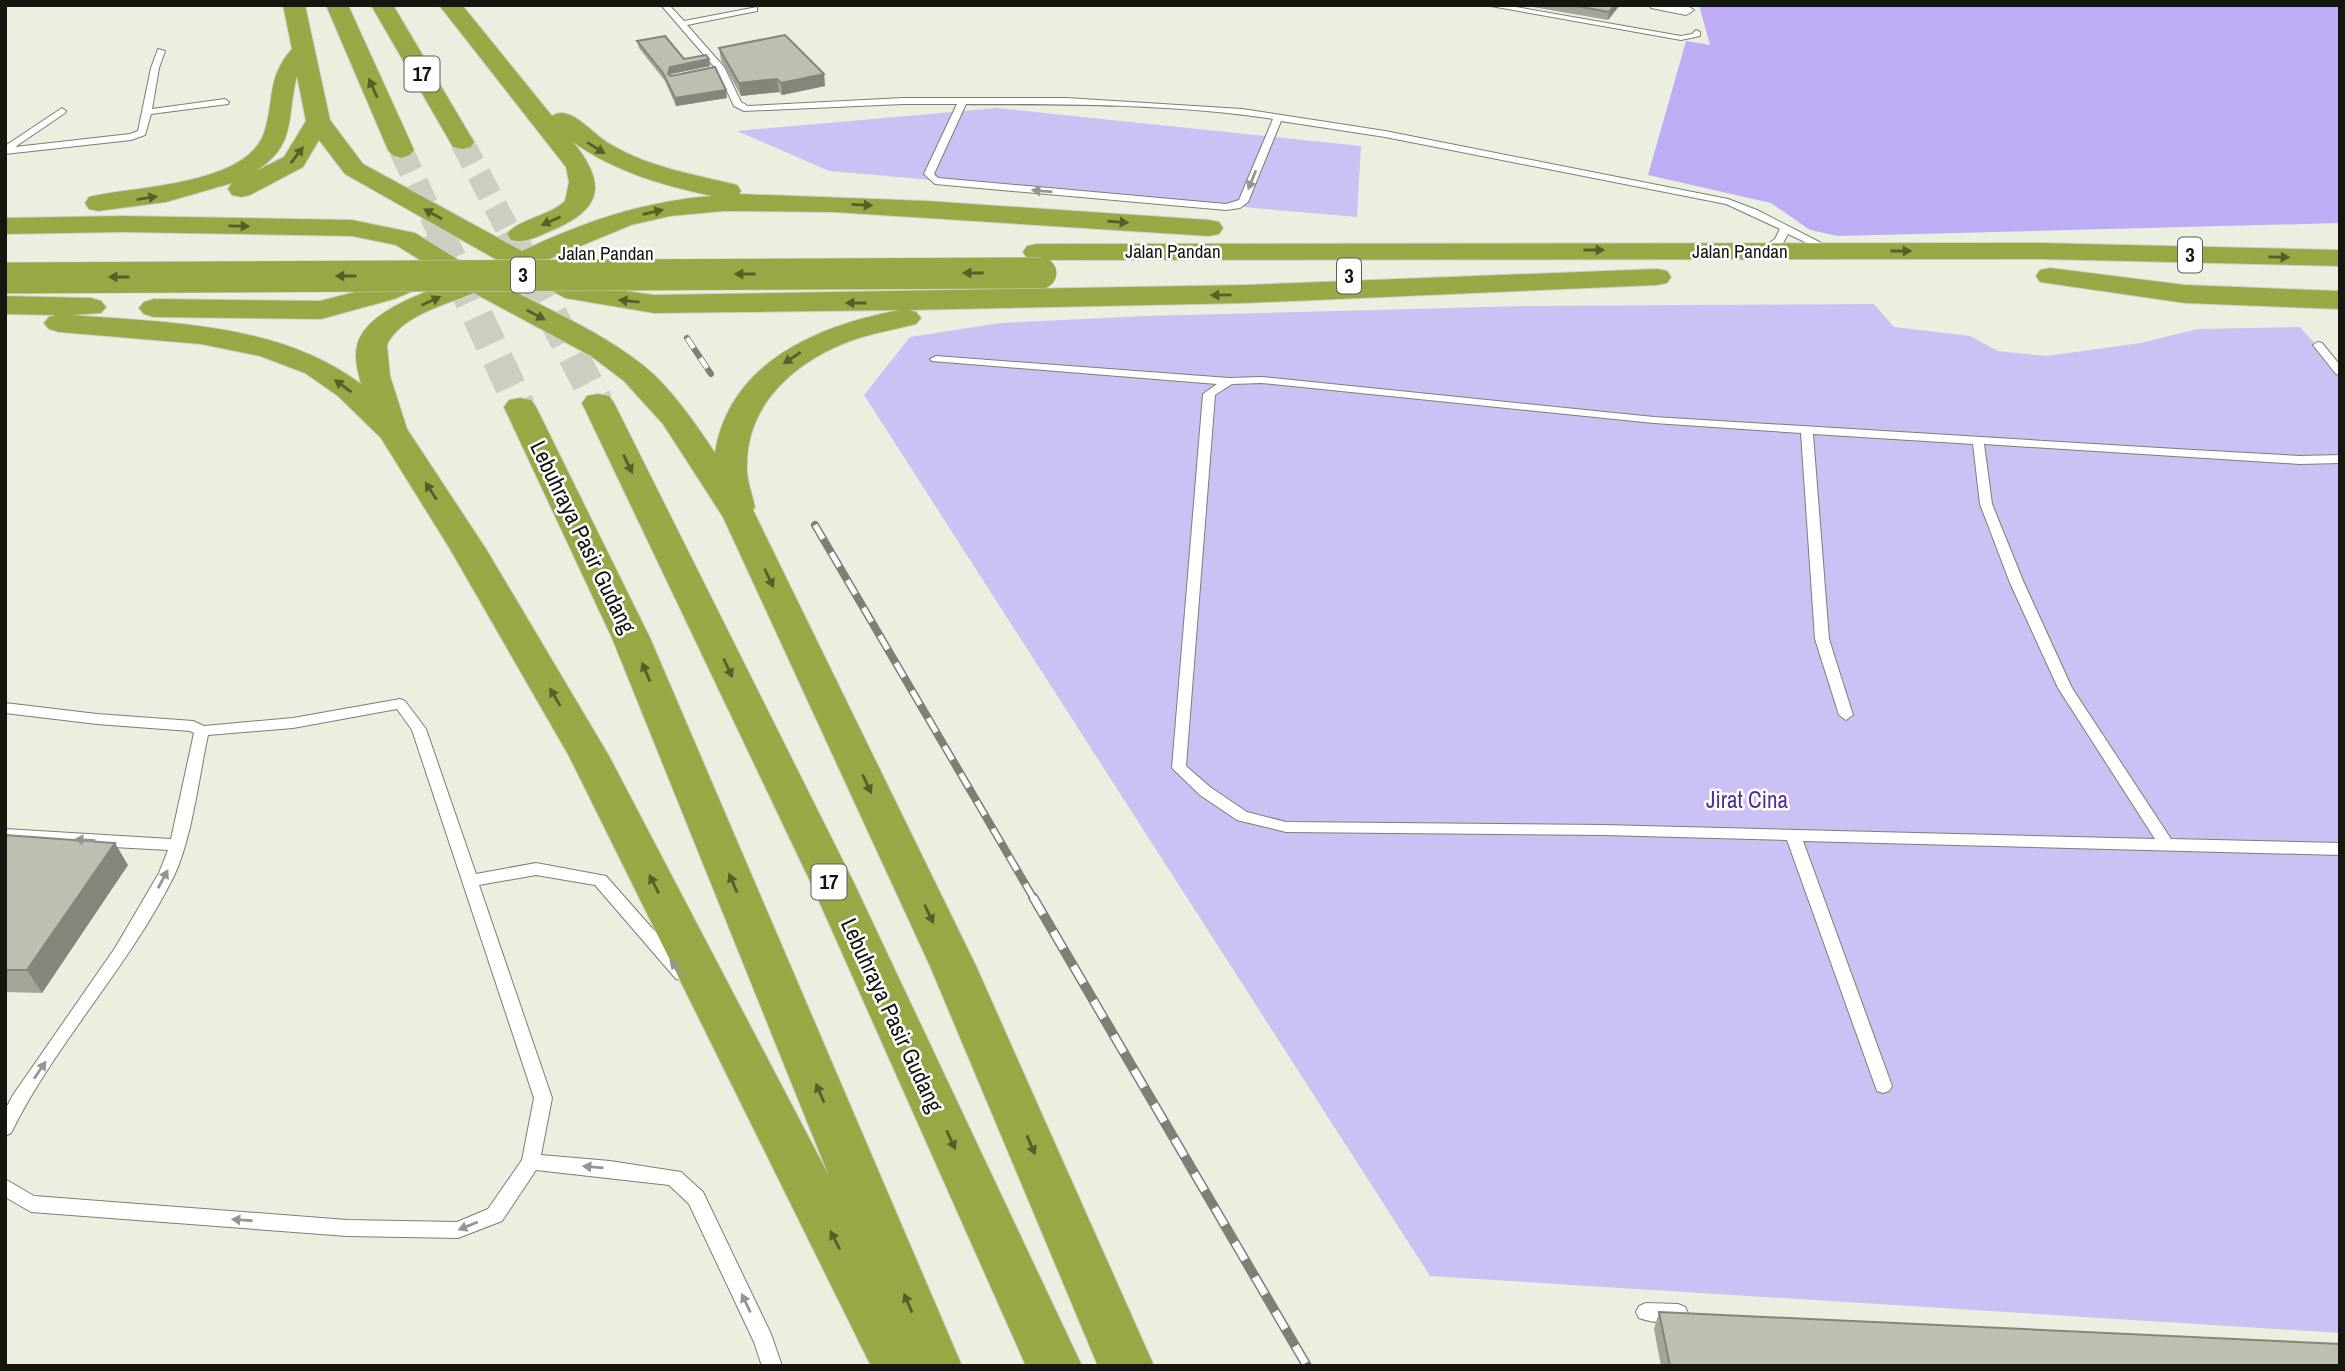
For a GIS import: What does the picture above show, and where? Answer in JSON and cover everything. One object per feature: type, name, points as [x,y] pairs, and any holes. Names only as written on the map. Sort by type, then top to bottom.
[{"type":"highway","points":[[293,5],[318,121],[354,169],[575,292],[654,304],[1246,294],[1657,277]]},
{"type":"highway","name":"17","points":[[337,5],[401,150]]},
{"type":"highway","name":"17","points":[[382,5],[462,142]]},
{"type":"highway","points":[[455,11],[593,148],[648,172],[686,183],[796,202]]},
{"type":"highway","points":[[5,305],[302,311],[330,308],[372,297],[451,266],[566,214],[582,198],[585,185],[579,166],[455,11]]},
{"type":"highway","points":[[5,205],[75,204],[149,198],[206,184],[250,163],[273,142],[288,69],[304,48]]},
{"type":"highway","points":[[122,224],[234,192],[294,162],[318,121]]},
{"type":"highway","points":[[393,432],[374,372],[372,343],[384,325],[426,303],[601,228],[670,208],[796,202],[1526,250]]},
{"type":"highway","points":[[5,226],[122,224],[372,231],[404,239],[476,283],[602,350],[635,374],[676,418],[740,517],[953,966],[1126,1366]]},
{"type":"highway","points":[[2045,264],[2147,240],[2340,236]]},
{"type":"highway","name":"Jalan Pandan","points":[[5,278],[1039,262],[1526,250],[1832,251],[2340,279]]},
{"type":"highway","name":"Jalan Pandan","points":[[5,255],[1039,262],[1657,277],[2045,264],[2340,258]]},
{"type":"highway","points":[[2045,264],[2185,295],[2340,300]]},
{"type":"highway","points":[[740,517],[730,464],[737,427],[752,396],[775,370],[796,354],[856,330],[891,320],[1072,298]]},
{"type":"highway","points":[[5,323],[268,320],[302,311]]},
{"type":"highway","points":[[60,323],[201,335],[268,349],[316,367],[349,389],[393,432],[468,548],[589,756],[900,1366]]},
{"type":"highway","name":"Lebuhraya Pasir Gudang","points":[[598,403],[722,653],[1054,1366]]},
{"type":"highway","name":"Lebuhraya Pasir Gudang","points":[[520,407],[631,638],[934,1366]]},
{"type":"street","points":[[1657,5],[1685,8],[1696,32]]},
{"type":"lane","points":[[665,5],[721,69],[737,104],[751,110],[963,101],[1066,101],[1174,107],[1279,117],[1385,134],[1727,202],[1751,209],[1785,229],[1832,251]]},
{"type":"lane","points":[[1489,5],[1681,38],[1693,38],[1696,32]]},
{"type":"lane","points":[[681,24],[754,9]]},
{"type":"lane","points":[[5,151],[131,137],[142,132],[149,112],[156,61],[161,51]]},
{"type":"lane","points":[[709,71],[721,69]]},
{"type":"lane","points":[[963,101],[929,174],[935,181],[1226,207],[1237,206],[1243,202],[1279,117]]},
{"type":"lane","points":[[149,112],[225,102]]},
{"type":"lane","points":[[5,151],[62,111]]},
{"type":"lane","points":[[1763,251],[1779,241],[1785,229]]},
{"type":"lane","points":[[2318,345],[2340,372]]},
{"type":"lane","points":[[936,359],[1229,381],[1262,380],[1654,420],[2193,454],[2340,459]]},
{"type":"lane","points":[[1229,381],[1209,394],[1179,768],[1205,791],[1242,816],[1286,827],[1793,835],[2340,849]]},
{"type":"lane","points":[[1807,429],[1822,639],[1846,715]]},
{"type":"lane","points":[[1978,440],[1986,504],[2017,583],[2065,688],[2167,845]]},
{"type":"lane","points":[[5,708],[97,719],[193,726],[202,731],[293,723],[400,704],[419,729],[543,1098],[531,1162],[495,1215],[458,1230],[347,1228],[31,1205],[5,1187]]},
{"type":"lane","points":[[5,1128],[19,1100],[121,952],[167,874],[177,845],[202,731]]},
{"type":"lane","points":[[5,835],[177,845]]},
{"type":"lane","points":[[1793,835],[1883,1086]]},
{"type":"lane","points":[[469,881],[536,869],[600,880],[723,1019]]},
{"type":"lane","points":[[531,1162],[674,1178],[696,1198],[764,1341],[772,1366]]},
{"type":"lane","points":[[1646,1312],[1702,1315]]},
{"type":"green space","points":[[997,108],[1361,146],[1357,217],[829,171],[737,131]]},
{"type":"green space","name":"Jirat Cina","points":[[1874,304],[1894,327],[1970,336],[1998,351],[2047,356],[2140,343],[2198,329],[2300,327],[2340,372],[2340,1333],[1430,1276],[864,395],[910,337],[1000,323],[1145,316],[1523,306]]},
{"type":"shaded area","points":[[1699,5],[2340,5],[2340,223],[1838,236],[1810,230],[1771,203],[1648,175],[1686,41],[1710,45]]},
{"type":"building","points":[[1570,5],[1615,5],[1609,12]]},
{"type":"building","points":[[785,35],[824,74],[781,83],[777,79],[739,83],[719,48]]},
{"type":"building","points":[[665,36],[684,59],[706,55],[709,59],[670,67],[668,74],[671,76],[715,67],[726,90],[675,98],[663,73],[637,41]]},
{"type":"building","points":[[5,835],[115,843],[27,970],[5,970]]},
{"type":"building","points":[[1659,1312],[2340,1344],[2340,1366],[1670,1366]]},
{"type":"tunnel","points":[[462,142],[509,232]]},
{"type":"tunnel","points":[[401,150],[439,232]]},
{"type":"tunnel","points":[[438,231],[520,407]]},
{"type":"tunnel","points":[[508,231],[598,403]]},
{"type":"railway","points":[[687,338],[711,374]]},
{"type":"railway","points":[[815,525],[1034,899]]},
{"type":"railway","points":[[1033,897],[1307,1366]]}]
